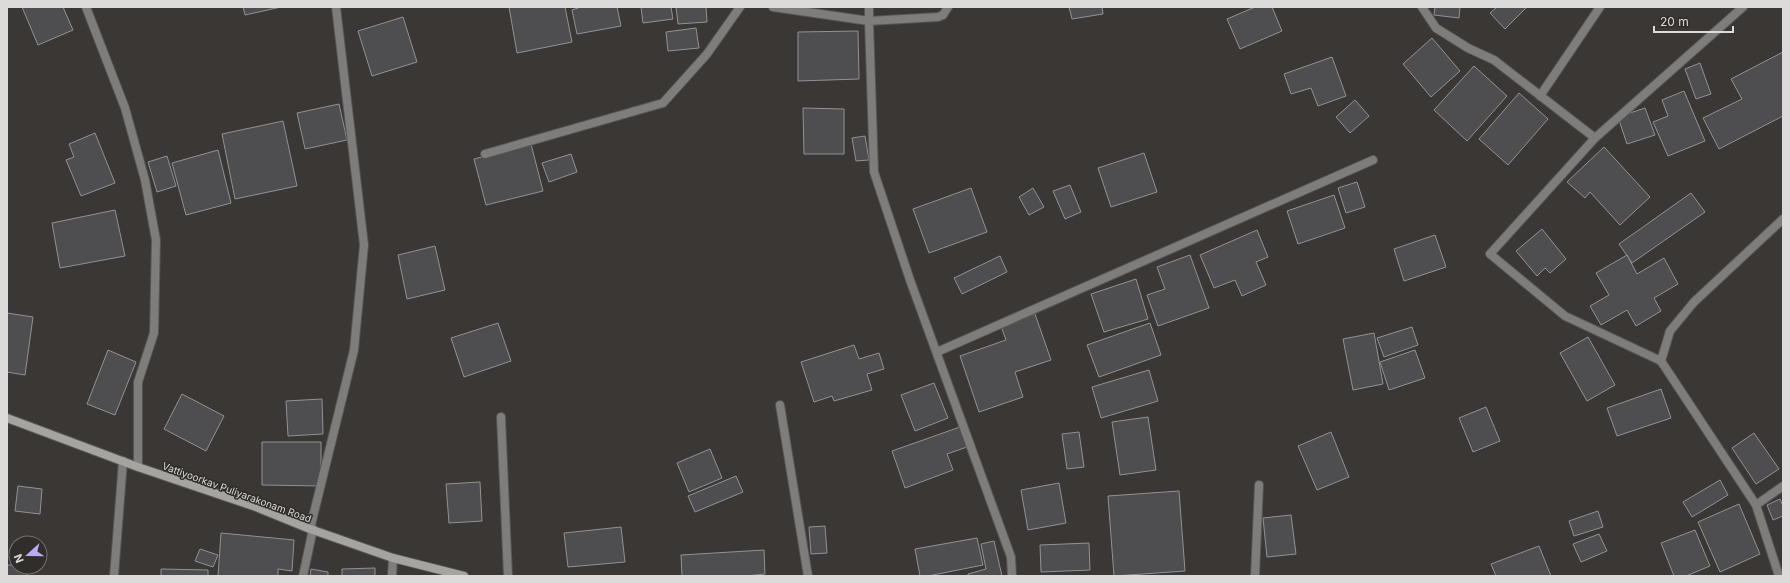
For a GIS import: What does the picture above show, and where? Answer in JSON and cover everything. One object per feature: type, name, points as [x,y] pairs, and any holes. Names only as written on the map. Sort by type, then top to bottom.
[{"type":"main road","name":"Vattiyoorkav Puliyarakonam Road","points":[[7,418],[138,467],[256,507],[393,558],[464,576]]},
{"type":"street","points":[[86,7],[125,108],[145,180],[156,240],[154,333],[138,382],[138,467]]},
{"type":"street","points":[[303,576],[312,529],[354,350],[364,245],[336,7]]},
{"type":"street","points":[[485,154],[663,103],[707,54],[740,7]]},
{"type":"street","points":[[773,7],[869,21],[938,17],[945,13],[948,7]]},
{"type":"street","points":[[869,7],[874,172],[884,205],[1012,558],[1012,576]]},
{"type":"street","points":[[1422,7],[1436,28],[1468,48],[1494,60],[1594,138]]},
{"type":"street","points":[[1540,96],[1600,7]]},
{"type":"street","points":[[1743,7],[1594,138],[1490,254],[1565,316],[1662,361],[1756,505],[1778,576]]},
{"type":"street","points":[[937,352],[1373,160]]},
{"type":"street","points":[[1662,361],[1670,331],[1689,308],[1783,219]]},
{"type":"street","points":[[780,404],[808,576]]},
{"type":"street","points":[[501,417],[508,576]]},
{"type":"street","points":[[114,576],[124,461]]},
{"type":"street","points":[[1255,576],[1259,485]]},
{"type":"street","points":[[1756,505],[1783,486]]},
{"type":"street","points":[[392,576],[393,558]]},
{"type":"building","points":[[22,7],[63,7],[73,30],[38,45]]},
{"type":"building","points":[[243,7],[281,7],[245,15]]},
{"type":"building","points":[[509,7],[565,7],[572,42],[517,53]]},
{"type":"building","points":[[581,7],[617,7],[621,26],[577,34],[572,10]]},
{"type":"building","points":[[641,7],[671,7],[673,19],[643,23]]},
{"type":"building","points":[[676,7],[706,7],[707,22],[678,24]]},
{"type":"building","points":[[1069,7],[1102,7],[1103,14],[1072,19]]},
{"type":"building","points":[[1255,7],[1272,7],[1282,31],[1240,49],[1227,19]]},
{"type":"building","points":[[1435,7],[1460,7],[1459,18],[1434,15]]},
{"type":"building","points":[[1497,7],[1527,7],[1505,29],[1490,13]]},
{"type":"building","points":[[403,17],[417,62],[372,76],[358,31]]},
{"type":"building","points":[[696,28],[699,48],[668,51],[666,32]]},
{"type":"building","points":[[858,31],[859,79],[798,81],[798,32]]},
{"type":"building","points":[[1432,38],[1460,71],[1431,97],[1403,64]]},
{"type":"building","points":[[1783,52],[1783,116],[1719,149],[1703,118],[1742,99],[1731,79]]},
{"type":"building","points":[[1332,57],[1346,96],[1318,106],[1311,88],[1291,94],[1284,74]]},
{"type":"building","points":[[1700,63],[1711,94],[1696,99],[1685,69]]},
{"type":"building","points":[[1474,66],[1507,96],[1467,141],[1434,110]]},
{"type":"building","points":[[1684,91],[1705,141],[1668,156],[1653,122],[1668,116],[1662,100]]},
{"type":"building","points":[[1519,93],[1548,119],[1508,165],[1479,139]]},
{"type":"building","points":[[1355,100],[1369,116],[1350,133],[1336,117]]},
{"type":"building","points":[[339,104],[347,140],[305,149],[297,113]]},
{"type":"building","points":[[803,108],[844,109],[844,154],[804,154]]},
{"type":"building","points":[[1645,108],[1655,135],[1627,144],[1618,117]]},
{"type":"building","points":[[283,121],[297,186],[235,199],[222,134]]},
{"type":"building","points":[[95,133],[115,183],[81,196],[66,160],[74,157],[69,144]]},
{"type":"building","points":[[865,136],[869,160],[856,161],[852,138]]},
{"type":"building","points":[[531,144],[543,191],[486,205],[474,159]]},
{"type":"building","points":[[1604,147],[1650,197],[1620,225],[1590,192],[1585,198],[1567,182]]},
{"type":"building","points":[[218,150],[231,203],[186,215],[172,163]]},
{"type":"building","points":[[1144,153],[1157,192],[1111,207],[1098,168]]},
{"type":"building","points":[[571,154],[577,172],[549,182],[542,163]]},
{"type":"building","points":[[167,156],[176,186],[157,192],[148,162]]},
{"type":"building","points":[[1357,182],[1365,207],[1346,213],[1338,188]]},
{"type":"building","points":[[1070,185],[1081,212],[1065,219],[1053,191]]},
{"type":"building","points":[[971,188],[987,232],[929,253],[913,209]]},
{"type":"building","points":[[1033,188],[1044,207],[1029,215],[1019,197]]},
{"type":"building","points":[[1691,193],[1705,212],[1632,263],[1619,244]]},
{"type":"building","points":[[1334,195],[1345,228],[1298,244],[1287,211]]},
{"type":"building","points":[[115,210],[125,256],[60,268],[52,223]]},
{"type":"building","points":[[1542,229],[1566,259],[1550,273],[1545,268],[1537,276],[1516,251]]},
{"type":"building","points":[[1257,230],[1268,257],[1256,262],[1266,285],[1242,296],[1235,280],[1214,288],[1200,255]]},
{"type":"building","points":[[1435,235],[1446,267],[1404,281],[1394,249]]},
{"type":"building","points":[[435,246],[445,290],[407,299],[398,255]]},
{"type":"building","points":[[1190,255],[1209,308],[1158,326],[1147,295],[1165,289],[1157,267]]},
{"type":"building","points":[[1627,255],[1637,274],[1664,258],[1678,284],[1654,298],[1661,311],[1636,326],[1627,310],[1601,325],[1590,306],[1609,295],[1596,273]]},
{"type":"building","points":[[1000,256],[1007,272],[962,294],[954,278]]},
{"type":"building","points":[[1136,279],[1148,319],[1104,332],[1091,294]]},
{"type":"building","points":[[7,313],[33,317],[25,375],[7,372]]},
{"type":"building","points":[[1035,314],[1051,360],[1015,372],[1023,397],[979,412],[960,356],[1006,340],[1001,326]]},
{"type":"building","points":[[498,323],[511,361],[464,377],[451,338]]},
{"type":"building","points":[[1150,323],[1161,355],[1099,377],[1087,345]]},
{"type":"building","points":[[1412,327],[1418,345],[1384,357],[1377,338]]},
{"type":"building","points":[[1374,333],[1383,384],[1353,390],[1343,339]]},
{"type":"building","points":[[1588,337],[1615,385],[1587,401],[1560,353]]},
{"type":"building","points":[[854,345],[859,359],[879,353],[884,369],[867,374],[872,390],[834,401],[832,396],[814,402],[801,362]]},
{"type":"building","points":[[108,350],[136,362],[115,415],[87,404]]},
{"type":"building","points":[[1415,350],[1425,378],[1389,390],[1380,362]]},
{"type":"building","points":[[1149,370],[1158,401],[1101,418],[1092,387]]},
{"type":"building","points":[[934,383],[948,418],[915,431],[901,395]]},
{"type":"building","points":[[1661,389],[1671,418],[1617,436],[1607,408]]},
{"type":"building","points":[[182,394],[224,416],[206,451],[164,429]]},
{"type":"building","points":[[322,399],[323,434],[288,436],[286,401]]},
{"type":"building","points":[[1486,407],[1500,441],[1473,452],[1459,418]]},
{"type":"building","points":[[1148,417],[1156,470],[1120,475],[1112,422]]},
{"type":"building","points":[[960,427],[967,447],[947,454],[953,470],[905,488],[892,451]]},
{"type":"building","points":[[1079,432],[1084,467],[1067,469],[1062,434]]},
{"type":"building","points":[[1331,432],[1349,477],[1317,490],[1298,446]]},
{"type":"building","points":[[1754,433],[1779,469],[1756,484],[1732,448]]},
{"type":"building","points":[[262,442],[321,442],[321,486],[262,485]]},
{"type":"building","points":[[710,449],[722,478],[689,492],[677,463]]},
{"type":"building","points":[[736,476],[743,492],[695,512],[688,496]]},
{"type":"building","points":[[1720,480],[1728,495],[1692,517],[1683,502]]},
{"type":"building","points":[[480,482],[482,521],[449,523],[446,484]]},
{"type":"building","points":[[1059,483],[1066,523],[1028,530],[1021,490]]},
{"type":"building","points":[[18,486],[42,489],[40,514],[15,511]]},
{"type":"building","points":[[1179,491],[1185,571],[1114,576],[1108,496]]},
{"type":"building","points":[[1780,499],[1783,506],[1783,516],[1773,520],[1767,505]]},
{"type":"building","points":[[1739,504],[1760,554],[1720,572],[1698,522]]},
{"type":"building","points":[[1598,511],[1603,527],[1574,536],[1569,521]]},
{"type":"building","points":[[1291,515],[1296,554],[1267,557],[1263,518]]},
{"type":"building","points":[[825,526],[827,553],[811,554],[809,527]]},
{"type":"building","points":[[621,527],[625,562],[568,567],[564,533]]},
{"type":"building","points":[[1695,530],[1710,566],[1686,576],[1674,576],[1661,543]]},
{"type":"building","points":[[221,533],[294,540],[292,571],[278,569],[278,576],[218,576]]},
{"type":"building","points":[[1599,534],[1607,551],[1581,562],[1573,544]]},
{"type":"building","points":[[977,538],[983,565],[928,576],[920,576],[915,549]]},
{"type":"building","points":[[994,541],[1002,576],[968,576],[968,574],[986,569],[981,544]]},
{"type":"building","points":[[1089,543],[1090,570],[1041,572],[1040,545]]},
{"type":"building","points":[[1539,546],[1551,576],[1496,576],[1491,564]]},
{"type":"building","points":[[200,549],[218,555],[213,567],[195,561]]},
{"type":"building","points":[[764,550],[765,574],[746,576],[682,576],[681,555]]},
{"type":"building","points":[[7,565],[8,575],[27,575],[27,576],[7,576]]},
{"type":"building","points":[[375,568],[375,576],[342,576],[342,569]]},
{"type":"building","points":[[161,569],[208,570],[208,576],[161,576]]},
{"type":"building","points":[[311,569],[328,572],[328,576],[310,576]]}]
